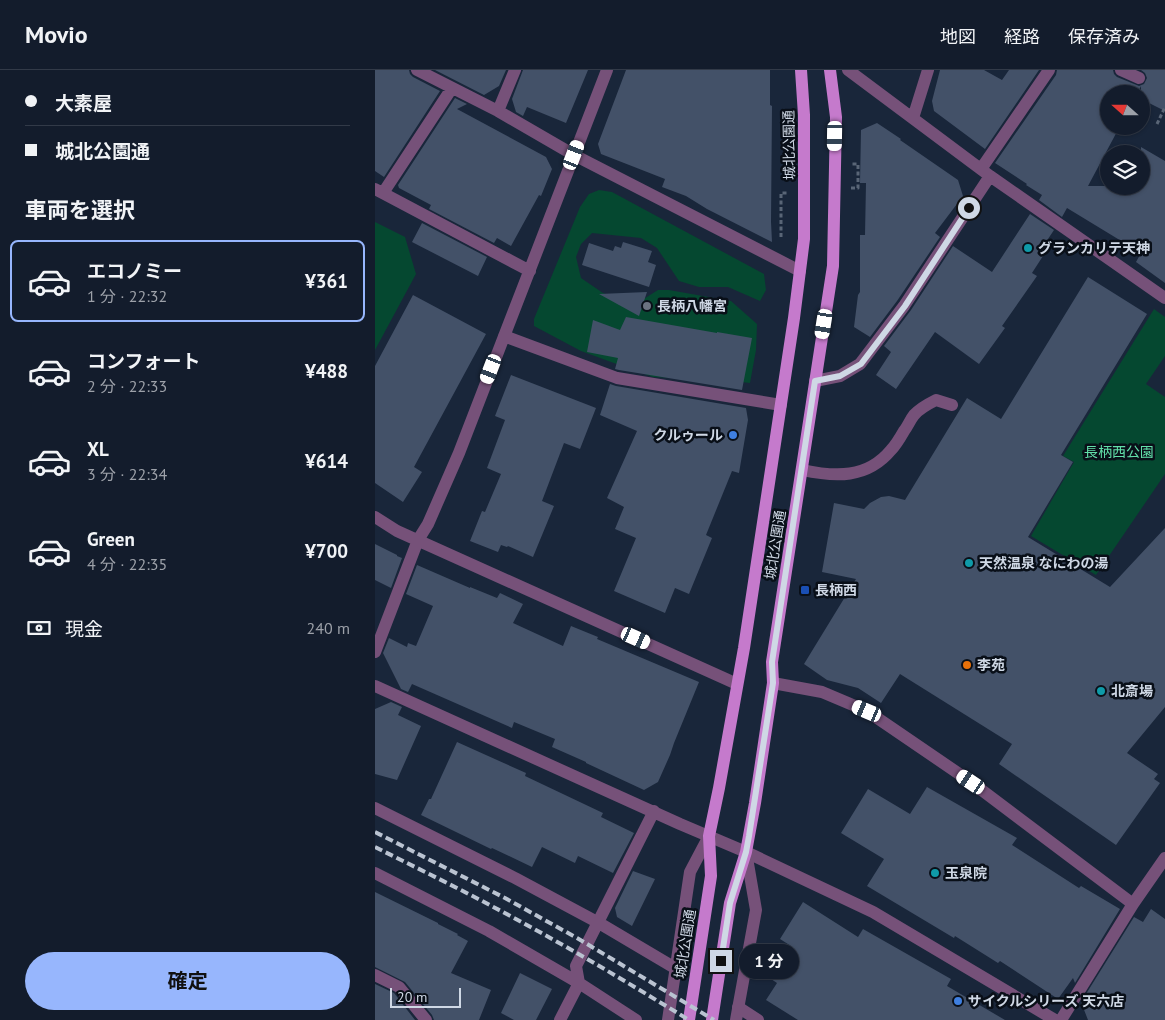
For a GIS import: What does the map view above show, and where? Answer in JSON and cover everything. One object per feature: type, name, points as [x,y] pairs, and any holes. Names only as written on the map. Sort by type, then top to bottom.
[{"type":"main road","name":"城北公園通","points":[[689,1020],[711,876],[709,836],[744,648],[804,239],[804,115],[801,70]]},
{"type":"main road","name":"城北公園通","points":[[712,1020],[730,903],[746,852],[773,683],[772,662],[833,266],[836,117],[830,70]]},
{"type":"street","points":[[417,70],[498,111],[574,155],[800,271]]},
{"type":"street","points":[[498,111],[515,70]]},
{"type":"street","points":[[375,652],[418,540],[428,524],[459,454],[607,70]]},
{"type":"street","points":[[848,70],[986,172],[1165,298]]},
{"type":"street","points":[[913,118],[928,70]]},
{"type":"street","points":[[815,381],[840,376],[861,364],[905,306],[1049,70]]},
{"type":"street","points":[[1121,70],[1139,78]]},
{"type":"street","points":[[452,88],[379,191],[530,271]]},
{"type":"street","points":[[504,336],[617,378],[781,405]]},
{"type":"street","points":[[802,470],[846,475],[863,470],[879,462],[891,451],[914,416],[925,405],[936,400],[952,405]]},
{"type":"street","points":[[375,517],[397,531],[737,684]]},
{"type":"street","points":[[773,683],[822,692],[867,711],[971,782],[1133,904]]},
{"type":"street","points":[[375,686],[746,852],[873,912],[1055,1020]]},
{"type":"street","points":[[375,808],[515,878],[599,923],[675,968]]},
{"type":"street","points":[[560,1020],[579,983],[576,966],[654,811]]},
{"type":"street","points":[[668,1020],[690,872],[709,836]]},
{"type":"street","points":[[746,852],[755,910],[737,1014],[758,1020]]},
{"type":"street","points":[[1061,1020],[1133,904],[1165,858]]},
{"type":"street","points":[[375,873],[489,931],[579,983],[636,1020]]},
{"type":"street","points":[[375,976],[399,987],[426,1020]]},
{"type":"path","points":[[1157,124],[1165,107]]},
{"type":"path","points":[[781,193],[781,237]]},
{"type":"green space","name":"長柄八幡宮","points":[[599,190],[612,192],[764,274],[766,290],[760,301],[728,287],[699,287],[679,281],[657,248],[641,238],[592,233],[581,244],[576,257],[581,278],[603,293],[625,302],[642,300],[658,290],[669,290],[731,301],[757,324],[756,350],[750,383],[653,377],[581,351],[534,326],[534,319],[580,207],[589,194]]},
{"type":"green space","points":[[375,222],[405,237],[416,274],[375,350]]},
{"type":"green space","name":"長柄西公園","points":[[1154,309],[1165,317],[1165,356],[1146,384],[1165,397],[1165,474],[1096,575],[1031,536],[1074,462],[1063,456]]},
{"type":"building","points":[[375,70],[409,70],[413,77],[440,91],[384,177],[375,171]]},
{"type":"building","points":[[435,70],[506,70],[499,86],[484,95]]},
{"type":"building","points":[[523,70],[588,70],[566,123],[527,107],[523,116],[516,112],[512,99]]},
{"type":"building","points":[[626,70],[770,70],[770,105],[772,106],[772,242],[707,209],[686,196],[662,187],[665,179],[601,154],[598,144]]},
{"type":"building","points":[[940,70],[984,70],[1002,80],[1009,70],[1039,70],[985,149],[934,111],[932,101]]},
{"type":"building","points":[[1057,70],[1113,70],[1117,77],[1137,85],[1100,85],[1100,135],[1115,135],[1110,145],[1100,145],[1100,164],[1088,186],[1100,186],[1100,195],[1150,195],[1150,152],[1165,161],[1165,283],[1136,262],[1141,253],[1067,208],[1062,217],[1039,200],[1042,195],[995,163],[1056,75]]},
{"type":"building","points":[[1141,70],[1165,70],[1165,111],[1150,104],[1150,85],[1142,85],[1147,78]]},
{"type":"building","points":[[455,98],[467,104],[457,109],[546,157],[552,169],[541,196],[539,195],[511,246],[497,238],[494,243],[429,209],[431,205],[399,188],[398,185]]},
{"type":"building","points":[[877,123],[958,180],[963,196],[935,233],[940,237],[870,337],[854,327],[860,292],[860,235],[865,235],[866,183],[860,183],[861,130]]},
{"type":"building","points":[[1030,214],[1054,230],[1048,239],[1052,242],[1032,273],[1037,276],[1002,326],[1005,328],[979,364],[935,332],[896,389],[876,375],[891,352],[884,346],[911,310],[953,246],[992,272]]},
{"type":"building","points":[[422,223],[487,257],[478,276],[412,242]]},
{"type":"building","points":[[623,242],[652,251],[648,262],[656,265],[649,287],[582,265],[589,243],[613,251],[615,246],[621,248]]},
{"type":"building","points":[[1088,277],[1147,314],[1061,455],[1073,462],[1028,537],[1110,587],[1165,528],[1165,707],[1127,753],[1158,774],[1154,779],[1160,783],[1116,845],[999,764],[1012,744],[900,674],[881,703],[858,688],[827,680],[804,664],[856,579],[822,572],[834,503],[864,509],[881,497],[889,496],[905,500],[967,398],[1001,419]]},
{"type":"building","points":[[647,292],[639,316],[599,294]]},
{"type":"building","points":[[413,295],[486,334],[414,467],[422,472],[403,502],[375,483],[375,366]]},
{"type":"building","points":[[626,317],[752,338],[742,390],[619,370],[615,369],[618,358],[587,352],[593,320],[620,330]]},
{"type":"building","points":[[511,375],[596,408],[580,449],[564,443],[542,501],[554,506],[533,557],[508,546],[501,545],[498,552],[470,541],[482,511],[485,512],[501,474],[487,468],[505,420],[495,416]]},
{"type":"building","points":[[610,384],[746,408],[748,420],[739,473],[732,471],[706,535],[712,538],[689,594],[675,588],[665,613],[614,591],[636,538],[615,529],[624,507],[607,498],[637,431],[600,415]]},
{"type":"building","points":[[375,544],[402,558],[391,588],[375,580]]},
{"type":"building","points":[[417,565],[497,598],[500,593],[523,604],[513,623],[563,646],[571,626],[699,682],[658,782],[644,790],[552,747],[555,739],[514,722],[512,728],[412,684],[408,692],[401,689],[383,653],[389,638],[407,647],[408,643],[416,646],[433,606],[406,594]]},
{"type":"building","points":[[391,702],[402,707],[398,715],[421,726],[397,780],[375,774],[375,709]]},
{"type":"building","points":[[457,742],[526,773],[525,776],[603,813],[601,817],[634,833],[613,873],[578,856],[575,863],[542,847],[532,867],[421,815],[429,799],[431,799]]},
{"type":"building","points":[[927,787],[1017,838],[1012,845],[1079,888],[1081,886],[1120,909],[1075,983],[1073,978],[1058,999],[1000,961],[998,963],[867,886],[884,859],[841,833],[868,789],[910,814]]},
{"type":"building","points":[[633,871],[655,879],[632,926],[617,917],[615,908]]},
{"type":"building","points":[[375,892],[438,923],[468,941],[451,973],[491,990],[479,1020],[434,1020],[405,982],[375,967]]},
{"type":"building","points":[[803,902],[858,937],[863,929],[951,979],[947,986],[1005,1020],[798,1020],[766,1000],[777,983],[771,979],[791,946],[780,939]]},
{"type":"building","points":[[1151,909],[1165,919],[1165,1020],[1088,1020],[1081,1002],[1134,917],[1143,922]]},
{"type":"building","points":[[520,973],[552,989],[536,1020],[514,1020],[501,1013]]},
{"type":"building","points":[[375,984],[394,993],[415,1020],[375,1020]]},
{"type":"railway","points":[[375,832],[505,898],[577,938],[714,1020]]},
{"type":"railway","points":[[375,847],[525,924],[689,1020]]},
{"type":"place","name":"グランカリテ天神","points":[[1028,248]]},
{"type":"place","name":"長柄八幡宮","points":[[647,306]]},
{"type":"place","name":"クルゥール","points":[[733,435]]},
{"type":"place","name":"天然温泉 なにわの湯","points":[[969,563]]},
{"type":"place","name":"長柄西","points":[[805,590]]},
{"type":"place","name":"李苑","points":[[967,665]]},
{"type":"place","name":"北斎場","points":[[1101,691]]},
{"type":"place","name":"玉泉院","points":[[935,873]]},
{"type":"place","name":"サイクルシリーズ 天六店","points":[[958,1001]]},
{"type":"route","points":[[721,961],[730,903],[746,852],[755,803],[773,683],[772,662],[815,381],[840,376],[861,364],[905,306],[969,208]]}]
